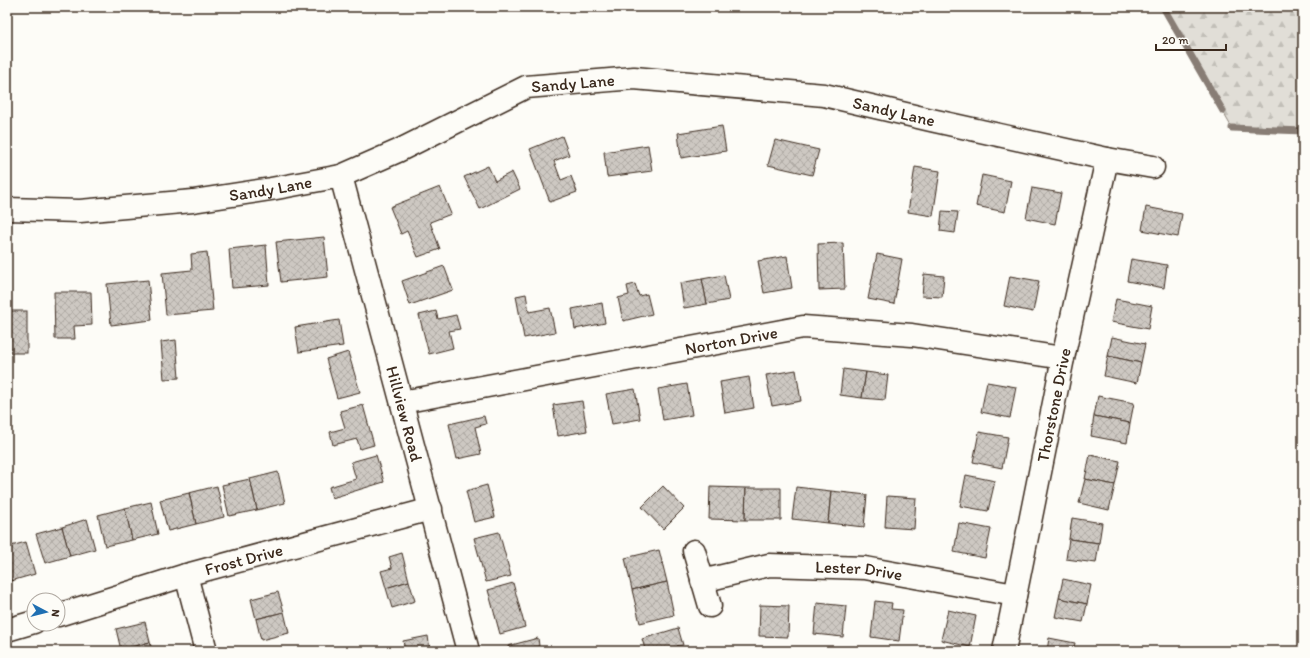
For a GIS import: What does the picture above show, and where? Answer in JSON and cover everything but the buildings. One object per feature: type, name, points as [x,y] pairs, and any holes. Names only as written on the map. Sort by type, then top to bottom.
[{"type":"street","name":"Sandy Lane","points":[[7,209],[80,211],[193,201],[341,176],[398,151],[526,87],[634,78],[824,95],[1108,159],[1153,167]]},
{"type":"street","name":"Thorstone Drive","points":[[1004,651],[1063,358],[1108,159]]},
{"type":"street","name":"Hillview Road","points":[[341,176],[468,651]]},
{"type":"street","name":"Norton Drive","points":[[402,402],[803,327],[912,335],[1063,358]]},
{"type":"street","name":"Frost Drive","points":[[66,612],[186,575],[431,509]]},
{"type":"street","points":[[694,551],[710,606]]},
{"type":"street","name":"Lester Drive","points":[[702,581],[769,565],[865,568],[1015,595]]},
{"type":"street","points":[[186,575],[206,651]]},
{"type":"street","points":[[7,630],[26,624]]},
{"type":"green space","points":[[1163,7],[1303,7],[1303,131],[1232,128]]},
{"type":"waterway","points":[[1163,7],[1223,111]]},
{"type":"waterway","points":[[1232,128],[1303,131]]}]
